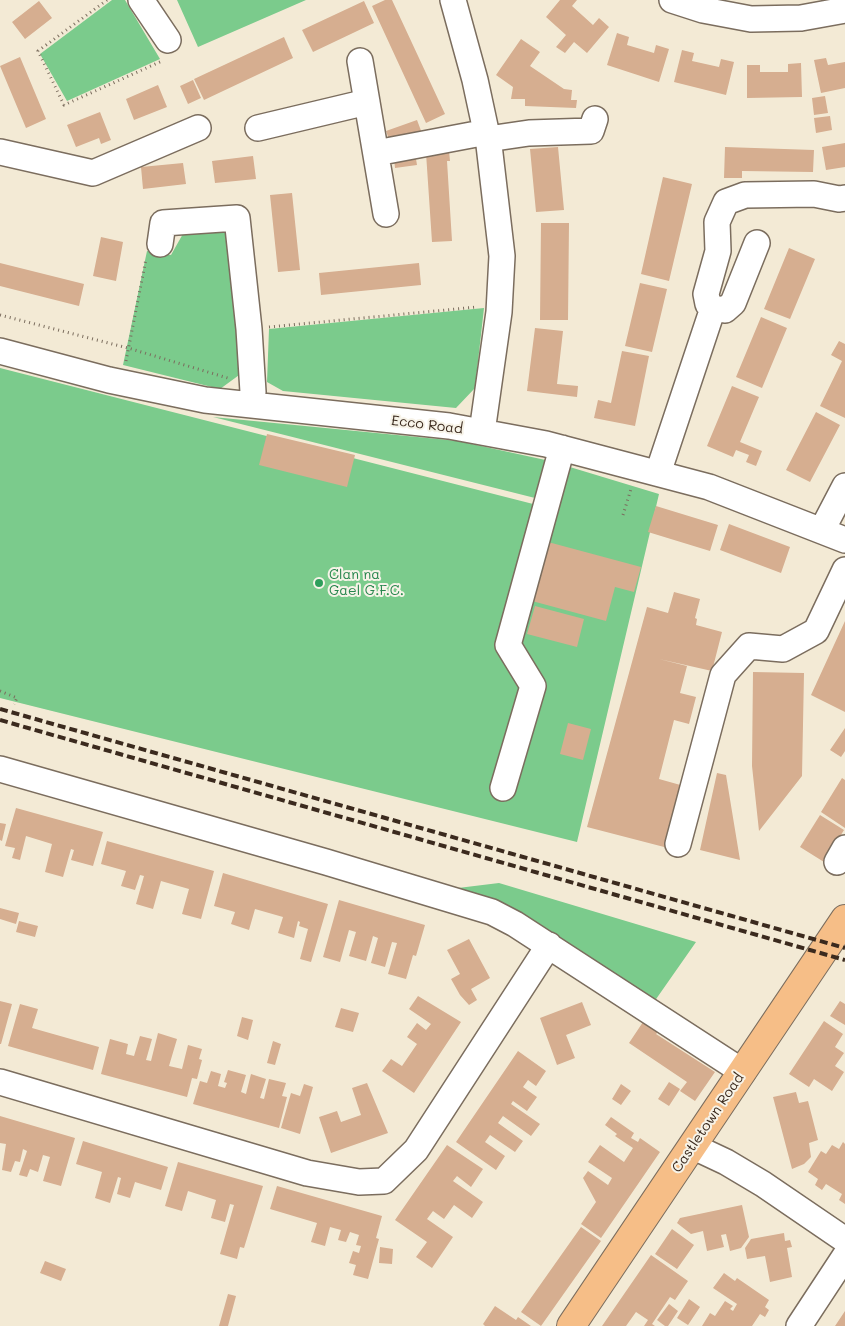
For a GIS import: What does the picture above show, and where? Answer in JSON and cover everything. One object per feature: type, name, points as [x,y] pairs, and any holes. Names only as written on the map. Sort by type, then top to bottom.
[{"type":"main road","name":"Castletown Road","points":[[571,1326],[845,919]]},
{"type":"street","points":[[141,0],[168,40]]},
{"type":"street","points":[[453,0],[475,80],[487,135],[498,210],[502,256],[500,304],[482,432]]},
{"type":"street","points":[[672,0],[703,10],[751,18],[801,18],[845,10]]},
{"type":"street","points":[[360,61],[386,214]]},
{"type":"street","points":[[258,128],[367,102]]},
{"type":"street","points":[[376,153],[487,135],[591,131],[595,119]]},
{"type":"street","points":[[0,152],[93,173],[198,128]]},
{"type":"street","points":[[757,244],[733,303],[725,310],[713,308],[708,304],[706,294],[718,251],[717,222],[726,202],[745,195],[814,194],[839,199],[845,198]]},
{"type":"street","points":[[160,244],[164,223],[237,218],[249,328],[252,397]]},
{"type":"street","points":[[658,473],[713,308]]},
{"type":"street","name":"Ecco Road","points":[[0,351],[122,382],[205,400],[252,397],[449,426],[562,448],[709,488],[845,540]]},
{"type":"street","points":[[503,788],[533,686],[508,645],[562,448]]},
{"type":"street","points":[[822,530],[845,486]]},
{"type":"street","points":[[678,844],[723,674],[749,646],[783,649],[816,631],[845,570]]},
{"type":"street","points":[[0,770],[465,903],[515,924],[743,1072]]},
{"type":"street","points":[[0,1082],[307,1173],[359,1182],[384,1181],[416,1150],[549,945]]},
{"type":"street","points":[[692,1146],[726,1162],[763,1184],[845,1240]]},
{"type":"street","points":[[799,1326],[845,1256]]},
{"type":"path","points":[[106,0],[38,51],[64,104],[162,61],[168,40]]},
{"type":"path","points":[[122,382],[149,242],[160,244]]},
{"type":"path","points":[[249,328],[500,304]]},
{"type":"path","points":[[0,315],[128,348],[217,374],[252,397]]},
{"type":"path","points":[[0,691],[17,698],[14,704]]},
{"type":"green space","points":[[112,0],[125,0],[160,59],[67,101],[40,54]]},
{"type":"green space","points":[[177,0],[306,0],[198,47]]},
{"type":"green space","points":[[223,230],[229,238],[246,370],[220,389],[123,365],[147,251],[171,255],[184,232]]},
{"type":"green space","points":[[484,308],[475,388],[456,408],[283,391],[267,382],[269,329]]},
{"type":"green space","name":"Clan na Gael G.F.C.","points":[[0,368],[537,505],[539,499],[213,417],[458,441],[550,461],[659,494],[577,842],[0,698]]},
{"type":"green space","points":[[499,883],[696,942],[654,1002],[505,907],[458,888]]},
{"type":"building","points":[[385,0],[392,0],[445,114],[426,123],[372,6]]},
{"type":"building","points":[[560,0],[577,0],[572,6],[593,25],[599,18],[609,27],[587,53],[574,42],[565,53],[556,47],[566,35],[546,17]]},
{"type":"building","points":[[39,1],[52,18],[25,39],[12,22]]},
{"type":"building","points":[[364,1],[374,23],[313,52],[302,30]]},
{"type":"building","points":[[617,33],[629,37],[627,45],[654,53],[656,45],[669,49],[659,82],[607,65]]},
{"type":"building","points":[[284,37],[293,58],[204,100],[194,79]]},
{"type":"building","points":[[521,39],[540,52],[530,66],[564,89],[572,90],[571,100],[577,100],[576,108],[525,106],[525,99],[511,99],[513,87],[496,75]]},
{"type":"building","points":[[682,50],[694,53],[692,61],[719,67],[721,59],[734,62],[726,95],[674,82]]},
{"type":"building","points":[[20,57],[46,119],[26,128],[0,66]]},
{"type":"building","points":[[826,58],[828,65],[845,62],[845,88],[821,93],[814,60]]},
{"type":"building","points":[[801,63],[802,97],[747,98],[747,65],[760,65],[760,72],[788,72],[788,64]]},
{"type":"building","points":[[193,80],[201,98],[188,104],[180,86]]},
{"type":"building","points":[[158,85],[167,107],[134,120],[126,99]]},
{"type":"building","points":[[825,96],[828,113],[814,115],[812,98]]},
{"type":"building","points":[[100,112],[111,140],[101,144],[99,138],[76,147],[67,125]]},
{"type":"building","points":[[830,116],[832,130],[816,133],[814,118]]},
{"type":"building","points":[[417,120],[423,136],[390,142],[386,131]]},
{"type":"building","points":[[845,143],[845,167],[826,170],[822,147]]},
{"type":"building","points":[[558,147],[564,210],[536,212],[530,149]]},
{"type":"building","points":[[725,147],[814,150],[813,172],[742,171],[742,178],[724,178]]},
{"type":"building","points":[[449,151],[450,161],[447,161],[452,241],[432,242],[426,153]]},
{"type":"building","points":[[415,153],[417,165],[395,168],[394,158]]},
{"type":"building","points":[[253,156],[256,179],[215,183],[212,161]]},
{"type":"building","points":[[183,163],[186,184],[143,189],[141,167]]},
{"type":"building","points":[[663,177],[692,184],[669,281],[641,274]]},
{"type":"building","points":[[292,193],[300,270],[278,272],[270,195]]},
{"type":"building","points":[[541,223],[569,223],[568,320],[540,320]]},
{"type":"building","points":[[101,237],[123,242],[116,281],[93,276]]},
{"type":"building","points":[[789,248],[815,259],[790,319],[764,309]]},
{"type":"building","points":[[0,263],[84,284],[79,306],[0,286]]},
{"type":"building","points":[[419,263],[421,285],[321,295],[319,273]]},
{"type":"building","points":[[640,283],[667,289],[652,352],[625,346]]},
{"type":"building","points":[[761,317],[787,328],[762,388],[736,377]]},
{"type":"building","points":[[535,328],[563,331],[557,384],[578,386],[577,397],[527,391]]},
{"type":"building","points":[[839,341],[845,344],[845,418],[820,406],[842,361],[831,355]]},
{"type":"building","points":[[622,351],[649,356],[635,426],[594,418],[598,400],[611,403]]},
{"type":"building","points":[[732,386],[759,397],[740,442],[762,451],[756,466],[746,462],[749,455],[736,450],[733,457],[707,446]]},
{"type":"building","points":[[816,412],[840,425],[810,482],[786,470]]},
{"type":"building","points":[[267,434],[355,455],[347,487],[259,465]]},
{"type":"building","points":[[656,506],[718,525],[710,551],[648,532]]},
{"type":"building","points":[[729,524],[790,547],[781,573],[720,550]]},
{"type":"building","points":[[548,542],[641,567],[634,592],[615,587],[606,621],[532,601]]},
{"type":"building","points":[[674,592],[700,599],[695,618],[697,619],[696,625],[722,632],[712,671],[659,659],[687,666],[680,693],[696,697],[689,724],[674,720],[659,779],[684,786],[668,848],[587,827],[647,607],[668,613]]},
{"type":"building","points":[[535,606],[584,619],[577,647],[527,634]]},
{"type":"building","points":[[845,621],[845,712],[811,695]]},
{"type":"building","points":[[753,672],[804,673],[802,776],[759,831],[752,766]]},
{"type":"building","points":[[568,723],[591,729],[583,760],[560,754]]},
{"type":"building","points":[[845,728],[845,751],[841,757],[830,750]]},
{"type":"building","points":[[717,773],[726,775],[740,860],[700,850]]},
{"type":"building","points":[[842,778],[845,780],[845,828],[821,812]]},
{"type":"building","points":[[16,808],[103,832],[93,866],[71,860],[74,850],[71,849],[63,877],[45,872],[52,844],[26,836],[20,860],[12,858],[15,848],[5,846]]},
{"type":"building","points":[[820,815],[844,830],[824,862],[800,847]]},
{"type":"building","points":[[0,823],[6,824],[2,841],[0,840]]},
{"type":"building","points":[[107,841],[214,871],[201,919],[182,914],[189,889],[161,881],[153,909],[136,904],[144,876],[140,875],[135,890],[121,886],[126,871],[101,864]]},
{"type":"building","points":[[223,873],[328,904],[311,962],[300,959],[308,929],[299,926],[300,922],[298,921],[294,938],[278,933],[283,917],[255,909],[249,930],[231,924],[235,912],[214,906]]},
{"type":"building","points":[[339,900],[425,925],[416,956],[413,955],[406,979],[388,974],[397,943],[392,942],[385,967],[371,963],[378,938],[373,936],[366,961],[349,956],[356,932],[349,930],[340,962],[323,957]]},
{"type":"building","points":[[0,908],[19,913],[16,924],[0,919]]},
{"type":"building","points":[[19,921],[38,926],[35,937],[16,932]]},
{"type":"building","points":[[469,939],[490,978],[471,989],[477,1000],[469,1005],[460,995],[451,979],[460,974],[447,950]]},
{"type":"building","points":[[418,996],[461,1022],[414,1093],[382,1071],[391,1059],[402,1066],[417,1044],[407,1037],[417,1023],[426,1030],[431,1024],[409,1009]]},
{"type":"building","points":[[0,1001],[12,1004],[1,1044],[0,1044]]},
{"type":"building","points":[[840,1001],[845,1004],[845,1025],[830,1016]]},
{"type":"building","points":[[582,1002],[591,1025],[566,1035],[575,1058],[557,1065],[540,1018]]},
{"type":"building","points":[[20,1004],[38,1009],[32,1028],[99,1047],[93,1070],[8,1046]]},
{"type":"building","points":[[341,1008],[359,1013],[353,1032],[335,1027]]},
{"type":"building","points":[[242,1017],[253,1020],[248,1040],[237,1036]]},
{"type":"building","points":[[824,1021],[843,1034],[835,1047],[844,1053],[835,1066],[844,1072],[832,1091],[814,1079],[809,1087],[789,1074]]},
{"type":"building","points":[[643,1022],[658,1032],[656,1034],[715,1072],[695,1101],[680,1091],[687,1082],[629,1043]]},
{"type":"building","points":[[158,1033],[177,1039],[169,1066],[182,1069],[188,1045],[202,1049],[199,1059],[202,1060],[197,1079],[192,1078],[187,1097],[101,1074],[110,1039],[128,1044],[126,1054],[134,1056],[140,1036],[152,1039],[146,1060],[151,1061]]},
{"type":"building","points":[[273,1041],[281,1044],[275,1065],[267,1063]]},
{"type":"building","points":[[518,1051],[546,1071],[536,1086],[528,1080],[523,1087],[537,1097],[527,1111],[513,1101],[511,1104],[540,1124],[531,1136],[503,1116],[498,1123],[523,1141],[515,1152],[490,1135],[485,1142],[505,1156],[496,1170],[456,1142]]},
{"type":"building","points":[[228,1070],[246,1075],[241,1092],[246,1094],[251,1074],[266,1079],[260,1098],[264,1099],[269,1079],[286,1083],[282,1096],[287,1097],[279,1128],[193,1104],[200,1081],[207,1083],[211,1071],[221,1074],[218,1086],[225,1088],[227,1083],[224,1082]]},
{"type":"building","points":[[669,1082],[680,1089],[669,1106],[658,1099]]},
{"type":"building","points":[[367,1083],[388,1133],[331,1153],[319,1117],[337,1111],[341,1122],[361,1115],[352,1088]]},
{"type":"building","points":[[304,1084],[313,1087],[300,1134],[281,1128],[291,1093],[300,1096]]},
{"type":"building","points":[[621,1084],[631,1091],[621,1105],[612,1099]]},
{"type":"building","points":[[796,1092],[799,1103],[808,1101],[818,1140],[809,1143],[811,1157],[804,1164],[792,1169],[773,1097]]},
{"type":"building","points":[[0,1116],[75,1138],[61,1186],[43,1181],[50,1157],[43,1155],[38,1172],[30,1169],[27,1177],[19,1175],[27,1151],[23,1149],[20,1162],[15,1161],[11,1172],[2,1170],[6,1144],[0,1143]]},
{"type":"building","points":[[611,1117],[634,1133],[631,1138],[638,1142],[640,1138],[660,1152],[601,1238],[581,1224],[596,1202],[583,1178],[588,1171],[608,1185],[612,1178],[588,1162],[600,1145],[624,1162],[633,1148],[615,1136],[617,1134],[605,1125]]},
{"type":"building","points":[[83,1141],[168,1167],[161,1190],[135,1182],[130,1198],[117,1194],[121,1178],[118,1177],[110,1203],[95,1198],[102,1172],[76,1164]]},
{"type":"building","points":[[843,1142],[845,1144],[845,1204],[839,1200],[842,1194],[826,1184],[822,1190],[815,1185],[818,1179],[808,1172],[821,1151],[826,1154],[832,1145],[839,1149]]},
{"type":"building","points":[[447,1145],[483,1169],[471,1187],[457,1176],[453,1181],[483,1202],[472,1218],[454,1205],[444,1219],[433,1211],[427,1219],[453,1237],[432,1268],[416,1257],[427,1242],[395,1220]]},
{"type":"building","points":[[178,1162],[263,1186],[244,1248],[240,1247],[237,1259],[220,1254],[234,1205],[230,1204],[225,1222],[211,1218],[216,1200],[188,1191],[182,1211],[165,1206]]},
{"type":"building","points":[[277,1186],[382,1216],[376,1238],[379,1239],[368,1279],[353,1275],[356,1265],[349,1263],[353,1251],[359,1253],[361,1246],[356,1245],[359,1235],[350,1232],[346,1242],[338,1240],[341,1230],[330,1227],[325,1246],[311,1242],[317,1223],[270,1209]]},
{"type":"building","points":[[742,1205],[749,1237],[741,1248],[730,1251],[726,1234],[721,1235],[724,1247],[707,1251],[703,1231],[691,1234],[677,1223],[680,1218]]},
{"type":"building","points":[[581,1227],[601,1241],[541,1326],[521,1312]]},
{"type":"building","points":[[672,1229],[694,1245],[677,1269],[655,1254]]},
{"type":"building","points":[[784,1233],[785,1241],[790,1240],[792,1247],[787,1248],[792,1277],[770,1282],[765,1256],[747,1259],[745,1248],[751,1239]]},
{"type":"building","points":[[380,1247],[393,1249],[392,1264],[379,1263]]},
{"type":"building","points":[[651,1255],[688,1281],[675,1300],[670,1297],[652,1324],[655,1326],[644,1326],[648,1320],[636,1312],[626,1326],[602,1326]]},
{"type":"building","points":[[45,1261],[66,1269],[61,1281],[40,1273]]},
{"type":"building","points":[[724,1273],[735,1281],[737,1278],[769,1300],[765,1307],[769,1310],[765,1317],[760,1314],[752,1326],[702,1326],[710,1313],[715,1316],[725,1301],[733,1306],[730,1309],[733,1311],[737,1304],[713,1288]]},
{"type":"building","points":[[228,1294],[236,1296],[228,1326],[219,1326]]},
{"type":"building","points":[[689,1299],[700,1307],[688,1325],[677,1318]]},
{"type":"building","points":[[669,1304],[678,1311],[668,1326],[665,1326],[657,1320]]},
{"type":"building","points":[[495,1306],[516,1320],[518,1317],[531,1326],[485,1326],[483,1324]]},
{"type":"building","points":[[845,1311],[845,1326],[835,1326]]},
{"type":"railway","points":[[0,709],[845,948]]},
{"type":"railway","points":[[0,720],[845,960]]},
{"type":"place","name":"Clan na Gael G.F.C.","points":[[319,583]]}]
